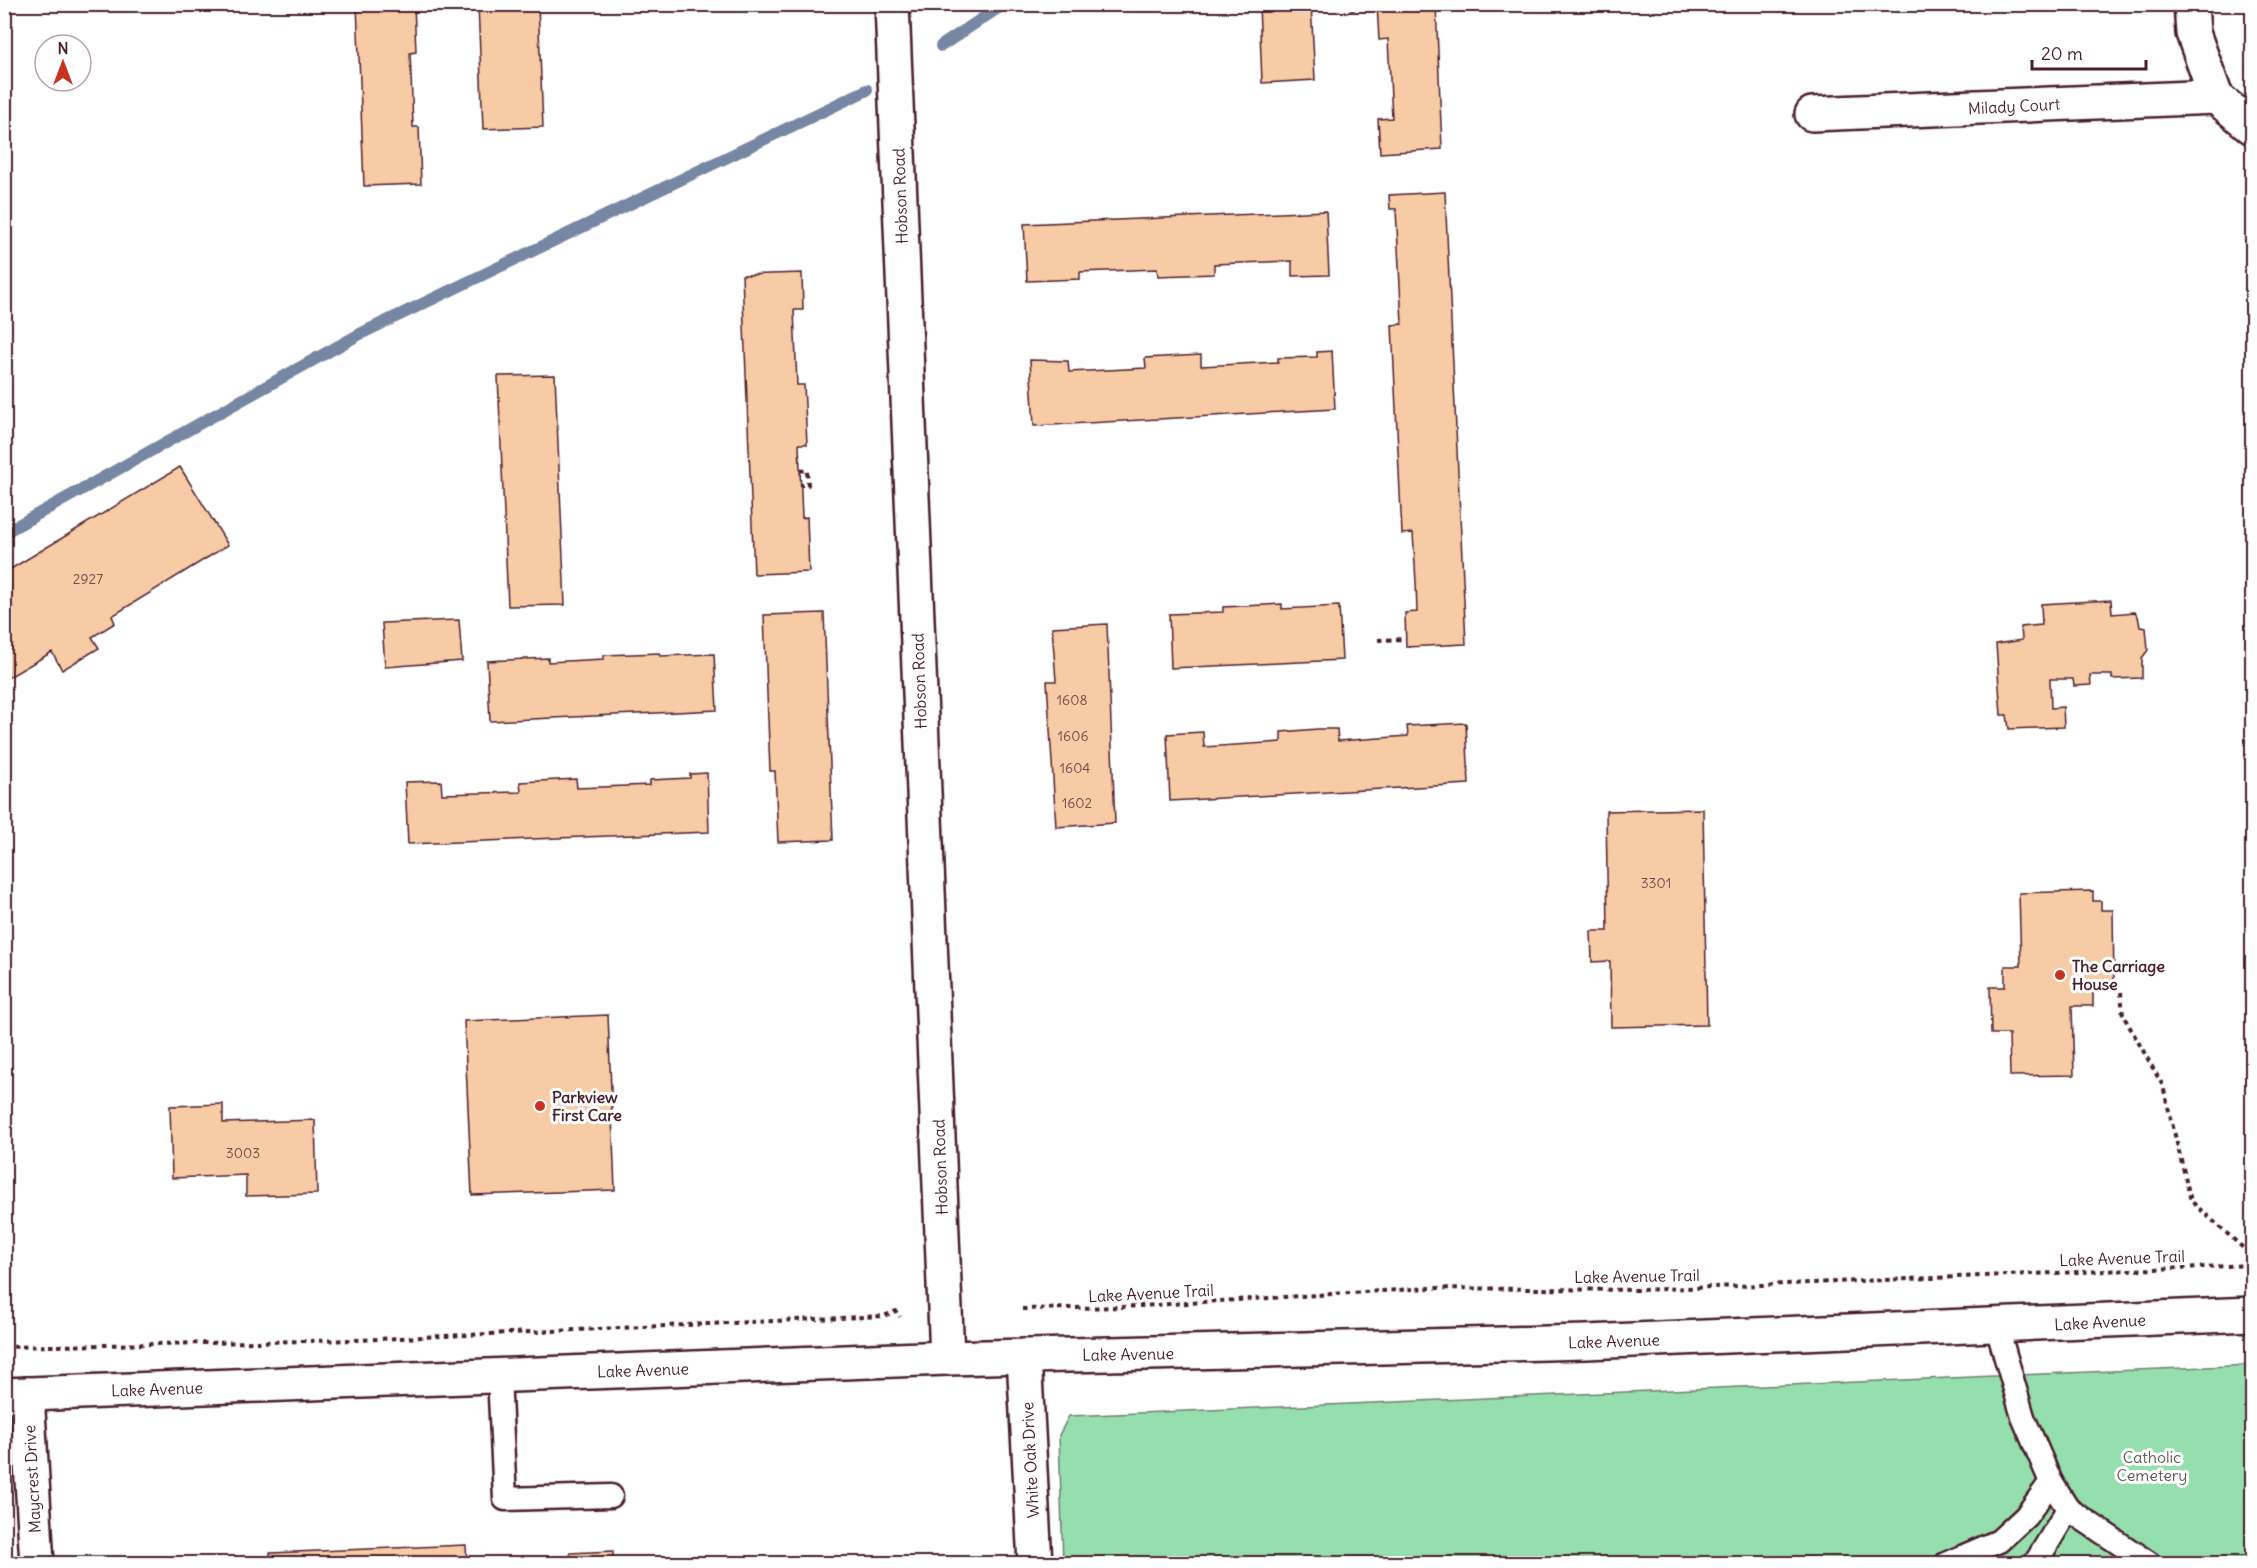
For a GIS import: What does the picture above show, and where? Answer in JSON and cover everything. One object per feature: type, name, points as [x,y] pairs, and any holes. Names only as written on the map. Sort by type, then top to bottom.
[{"type":"street","name":"Hobson Road","points":[[892,4],[947,1358]]},
{"type":"street","points":[[2192,4],[2193,33],[2216,97],[2253,127]]},
{"type":"street","name":"Milady Court","points":[[1812,114],[2216,97]]},
{"type":"street","name":"Lake Avenue","points":[[16,1395],[947,1358],[1435,1347],[1997,1327],[2253,1314]]},
{"type":"street","name":"White Oak Drive","points":[[1024,1356],[1035,1563]]},
{"type":"street","name":"Maycrest Drive","points":[[16,1395],[37,1563]]},
{"type":"lane","points":[[1997,1327],[2023,1418],[2051,1482],[2068,1509],[2150,1563]]},
{"type":"lane","points":[[500,1376],[505,1499],[611,1496]]},
{"type":"lane","points":[[1946,1563],[1999,1541],[2026,1516],[2051,1482]]},
{"type":"lane","points":[[2034,1563],[2068,1509]]},
{"type":"path","points":[[1350,9],[1371,8]]},
{"type":"path","points":[[800,471],[807,470],[808,485],[801,486]]},
{"type":"path","points":[[1378,640],[1406,639]]},
{"type":"path","points":[[2121,992],[2123,1015],[2163,1086],[2191,1201],[2253,1256]]},
{"type":"path","name":"Lake Avenue Trail","points":[[1022,1309],[1123,1307],[1430,1288],[1639,1290],[2253,1265]]},
{"type":"path","points":[[4,1347],[368,1340],[884,1316],[896,1311],[900,1317]]},
{"type":"green space","name":"Catholic Cemetery","points":[[2252,1365],[2252,1563],[1063,1563],[1059,1435],[1069,1416]]},
{"type":"building","points":[[357,4],[414,4],[416,52],[410,53],[413,127],[419,127],[421,184],[364,186]]},
{"type":"building","points":[[478,4],[538,4],[543,127],[483,129]]},
{"type":"building","points":[[1259,4],[1311,4],[1315,80],[1262,83]]},
{"type":"building","points":[[1377,4],[1436,4],[1442,149],[1380,153],[1378,119],[1392,118],[1388,39],[1379,40]]},
{"type":"building","points":[[1445,192],[1466,644],[1406,647],[1405,613],[1417,612],[1416,582],[1413,533],[1402,534],[1392,325],[1402,324],[1396,209],[1390,209],[1389,195]]},
{"type":"building","points":[[1326,211],[1329,275],[1292,276],[1292,261],[1214,264],[1214,274],[1158,276],[1157,269],[1080,272],[1080,279],[1027,281],[1024,224]]},
{"type":"building","points":[[802,273],[803,310],[794,310],[797,385],[804,385],[807,444],[799,444],[802,518],[807,517],[809,572],[754,574],[742,275]]},
{"type":"building","points":[[1332,351],[1335,409],[1034,426],[1030,360],[1068,361],[1069,372],[1146,368],[1145,358],[1201,355],[1201,366],[1278,362],[1278,358],[1317,357],[1317,352]]},
{"type":"building","points":[[555,375],[565,605],[508,606],[498,376]]},
{"type":"building","points":[[180,467],[228,545],[112,616],[115,623],[92,637],[99,648],[62,670],[52,652],[4,680],[4,573]]},
{"type":"building","points":[[2111,600],[2112,614],[2135,612],[2140,627],[2146,628],[2148,650],[2142,658],[2142,678],[2112,679],[2112,675],[2090,675],[2091,685],[2074,686],[2073,679],[2050,679],[2051,708],[2063,707],[2064,727],[2009,729],[2007,715],[2001,715],[1996,644],[2022,640],[2021,627],[2042,625],[2041,604]]},
{"type":"building","points":[[1282,604],[1282,609],[1339,606],[1342,660],[1171,668],[1169,614],[1223,612],[1223,607]]},
{"type":"building","points":[[824,613],[833,840],[778,842],[775,771],[770,771],[764,615]]},
{"type":"building","points":[[459,620],[462,661],[385,667],[382,623]]},
{"type":"building","points":[[1107,624],[1115,823],[1056,827],[1047,681],[1056,681],[1052,627]]},
{"type":"building","points":[[660,653],[660,656],[714,654],[717,710],[490,721],[487,661],[548,658],[548,662],[604,659],[604,655]]},
{"type":"building","points":[[1466,723],[1469,784],[1170,801],[1167,734],[1203,732],[1204,747],[1281,742],[1281,732],[1337,729],[1338,741],[1408,736],[1407,726]]},
{"type":"building","points":[[707,773],[709,832],[408,844],[405,782],[441,781],[442,794],[521,792],[520,782],[576,779],[577,788],[650,785],[650,780],[690,778],[690,774]]},
{"type":"building","points":[[1703,809],[1707,1025],[1611,1027],[1610,961],[1592,962],[1591,931],[1608,931],[1606,811]]},
{"type":"building","name":"The Carriage House","points":[[2093,891],[2093,901],[2101,901],[2101,910],[2113,910],[2114,984],[2093,984],[2093,1006],[2072,1006],[2074,1075],[2010,1076],[2009,1034],[1991,1034],[1990,987],[2005,987],[2005,966],[2021,966],[2019,893]]},
{"type":"building","name":"Parkview First Care","points":[[608,1015],[615,1190],[472,1195],[464,1021]]},
{"type":"building","points":[[223,1104],[223,1123],[315,1120],[317,1194],[246,1196],[246,1175],[172,1178],[170,1106]]},
{"type":"building","points":[[466,1545],[467,1564],[270,1564],[270,1553]]},
{"type":"building","points":[[613,1551],[613,1564],[571,1564],[570,1553]]},
{"type":"waterway","points":[[941,46],[1004,4]]},
{"type":"waterway","points":[[4,533],[360,334],[867,90]]},
{"type":"place","name":"The Carriage House","points":[[2060,975]]},
{"type":"place","name":"Parkview First Care","points":[[540,1106]]}]
